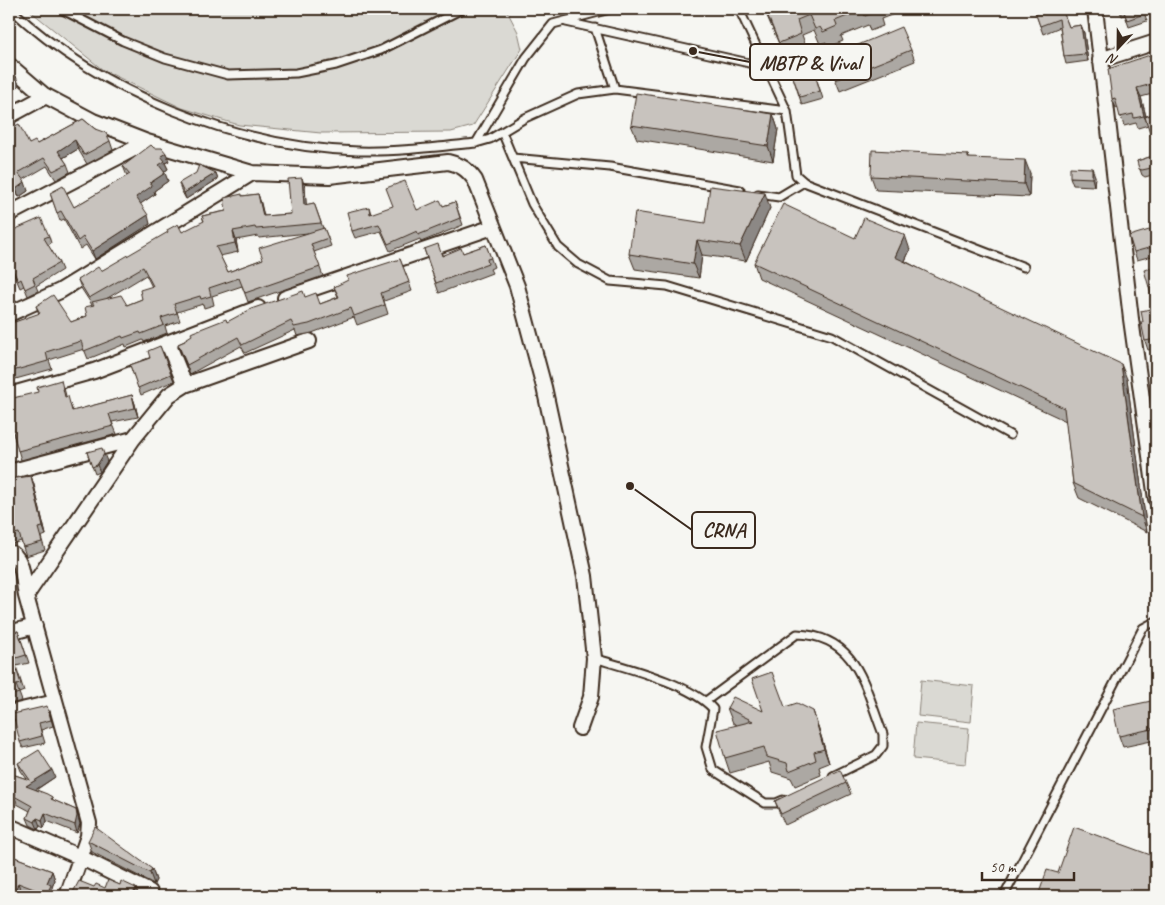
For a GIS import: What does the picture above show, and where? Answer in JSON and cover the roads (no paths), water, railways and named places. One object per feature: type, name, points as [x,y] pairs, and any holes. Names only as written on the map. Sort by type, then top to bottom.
[{"type":"street","points":[[1096,9],[1100,60],[1131,319],[1156,499]]},
{"type":"street","points":[[1100,60],[1156,42]]},
{"type":"street","points":[[9,64],[46,96],[93,121],[147,142],[252,173],[289,176],[328,176],[448,162],[461,165],[469,172],[494,227],[517,286],[544,386],[585,576],[594,658],[590,697],[580,728]]},
{"type":"street","points":[[9,116],[46,96]]},
{"type":"street","points":[[9,214],[147,142]]},
{"type":"street","points":[[9,314],[60,291],[252,173]]},
{"type":"street","points":[[9,395],[94,371],[270,304],[494,227]]},
{"type":"street","points":[[26,596],[133,439],[169,395],[184,385],[309,341]]},
{"type":"street","points":[[168,343],[184,385]]},
{"type":"street","points":[[9,472],[133,439]]},
{"type":"street","points":[[9,552],[17,557],[20,563],[26,596],[89,823],[88,836],[82,858],[67,896]]},
{"type":"street","points":[[9,633],[35,626]]},
{"type":"street","points":[[9,713],[55,702]]},
{"type":"street","points":[[9,826],[82,858],[150,892]]},
{"type":"lane","points":[[11,9],[29,25],[90,68],[132,92],[171,110],[217,127],[298,145],[358,151],[476,143],[578,94],[615,88],[787,111]]},
{"type":"lane","points":[[61,9],[123,41],[165,58],[228,75],[296,73],[336,65],[381,50],[462,9]]},
{"type":"lane","points":[[476,143],[526,58],[553,24],[610,9]]},
{"type":"lane","points":[[739,9],[787,111],[796,175],[804,182],[1024,267]]},
{"type":"lane","points":[[566,22],[767,67]]},
{"type":"lane","points":[[595,28],[615,88]]},
{"type":"lane","points":[[502,132],[532,204],[558,247],[578,264],[610,281],[667,286],[832,336],[1010,435]]},
{"type":"lane","points":[[513,158],[610,167],[779,197],[804,182]]},
{"type":"lane","points":[[1004,896],[1143,628],[1156,621]]},
{"type":"lane","points":[[706,701],[797,634],[815,634],[837,643],[854,661],[884,734],[883,746],[876,754],[826,779]]},
{"type":"lane","points":[[594,658],[652,675],[706,701],[713,709],[706,747],[712,770],[765,803],[776,804],[793,795]]},
{"type":"place","name":"MBTP & Vival","points":[[693,51]]},
{"type":"place","name":"CRNA","points":[[630,486]]}]
